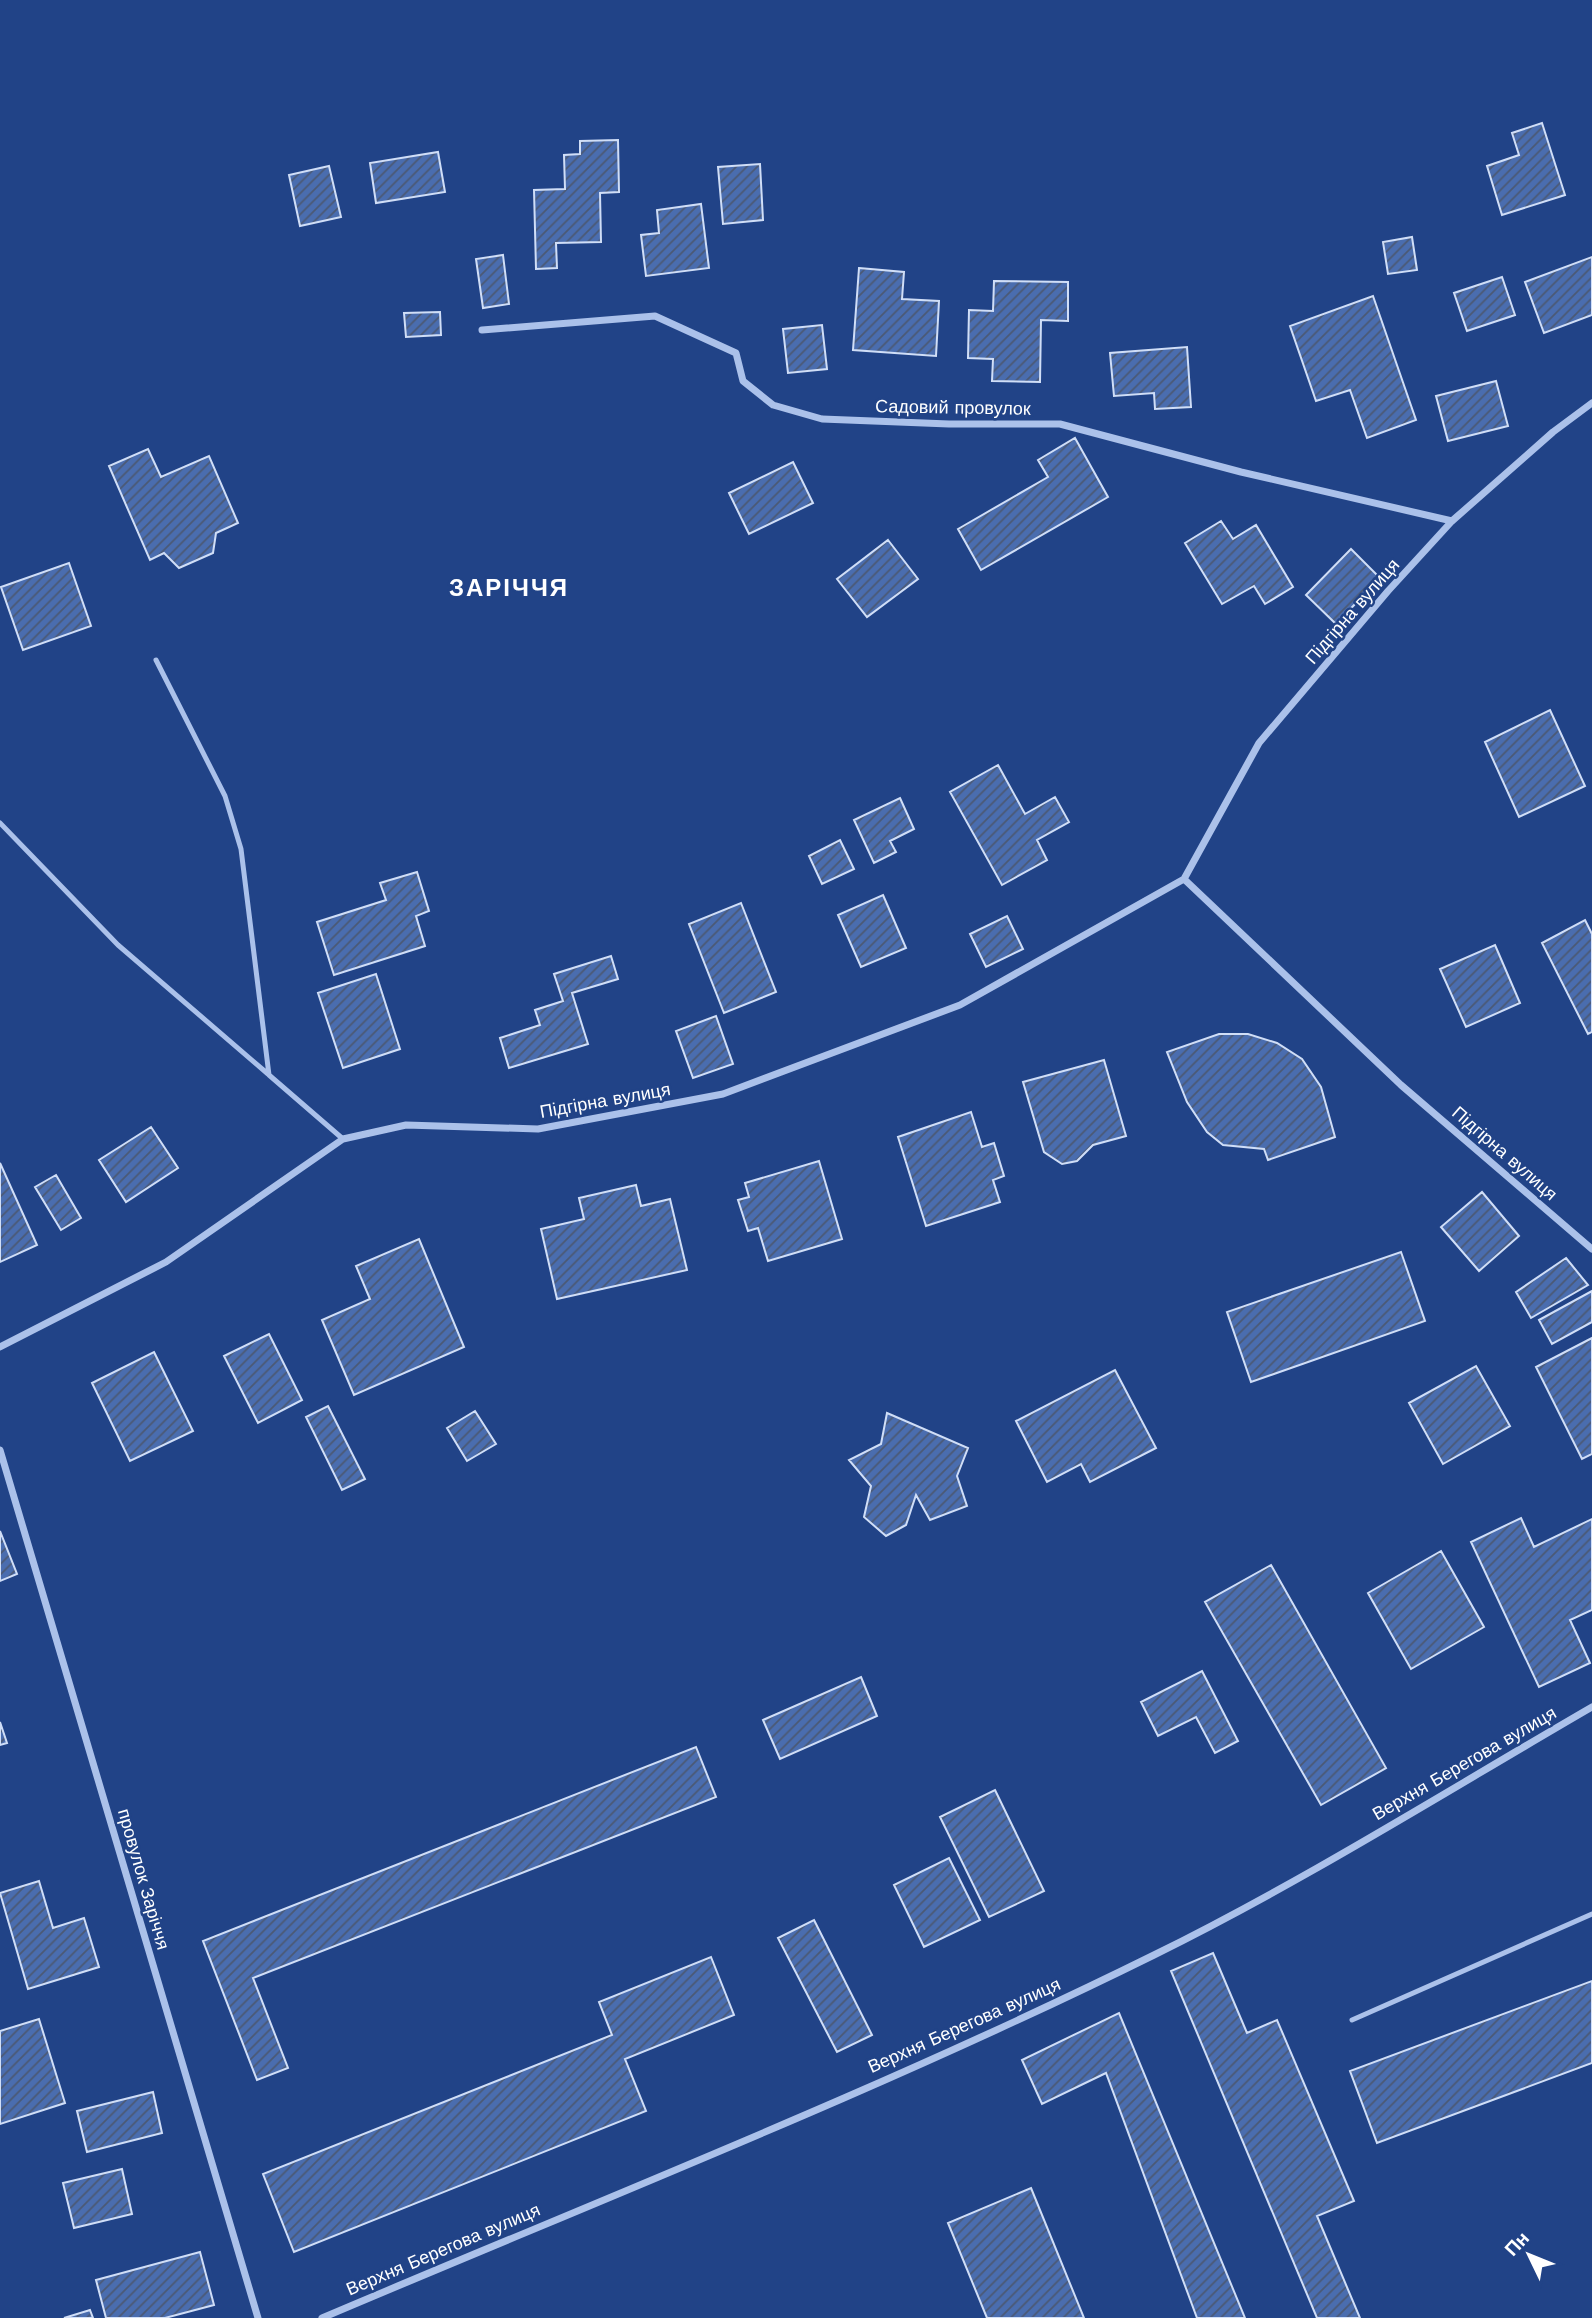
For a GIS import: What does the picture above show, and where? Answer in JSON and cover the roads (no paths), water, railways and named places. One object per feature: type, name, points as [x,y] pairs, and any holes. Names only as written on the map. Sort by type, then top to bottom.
[{"type":"street","name":"Садовий провулок","points":[[482,330],[655,316],[736,354],[743,380],[773,405],[822,419],[1060,424],[1241,472],[1452,521]]},
{"type":"street","name":"Підгірна вулиця","points":[[0,1347],[166,1262],[343,1139],[406,1125],[538,1129],[723,1094],[960,1005],[1184,879],[1259,743],[1388,591],[1452,521],[1553,432],[1592,403]]},
{"type":"street","name":"Підгірна вулиця","points":[[1184,879],[1401,1085],[1592,1249]]},
{"type":"street","name":"провулок Заріччя","points":[[0,1450],[258,2318]]},
{"type":"street","name":"Верхня Берегова вулиця","points":[[322,2318],[1005,2027],[1158,1953],[1303,1875],[1592,1707]]},
{"type":"lane","points":[[156,660],[225,796],[241,849],[269,1074]]},
{"type":"lane","points":[[0,823],[118,945],[343,1139]]},
{"type":"lane","points":[[1352,2020],[1592,1914]]},
{"type":"district","name":"ЗАРІЧЧЯ","points":[[509,588]]}]
